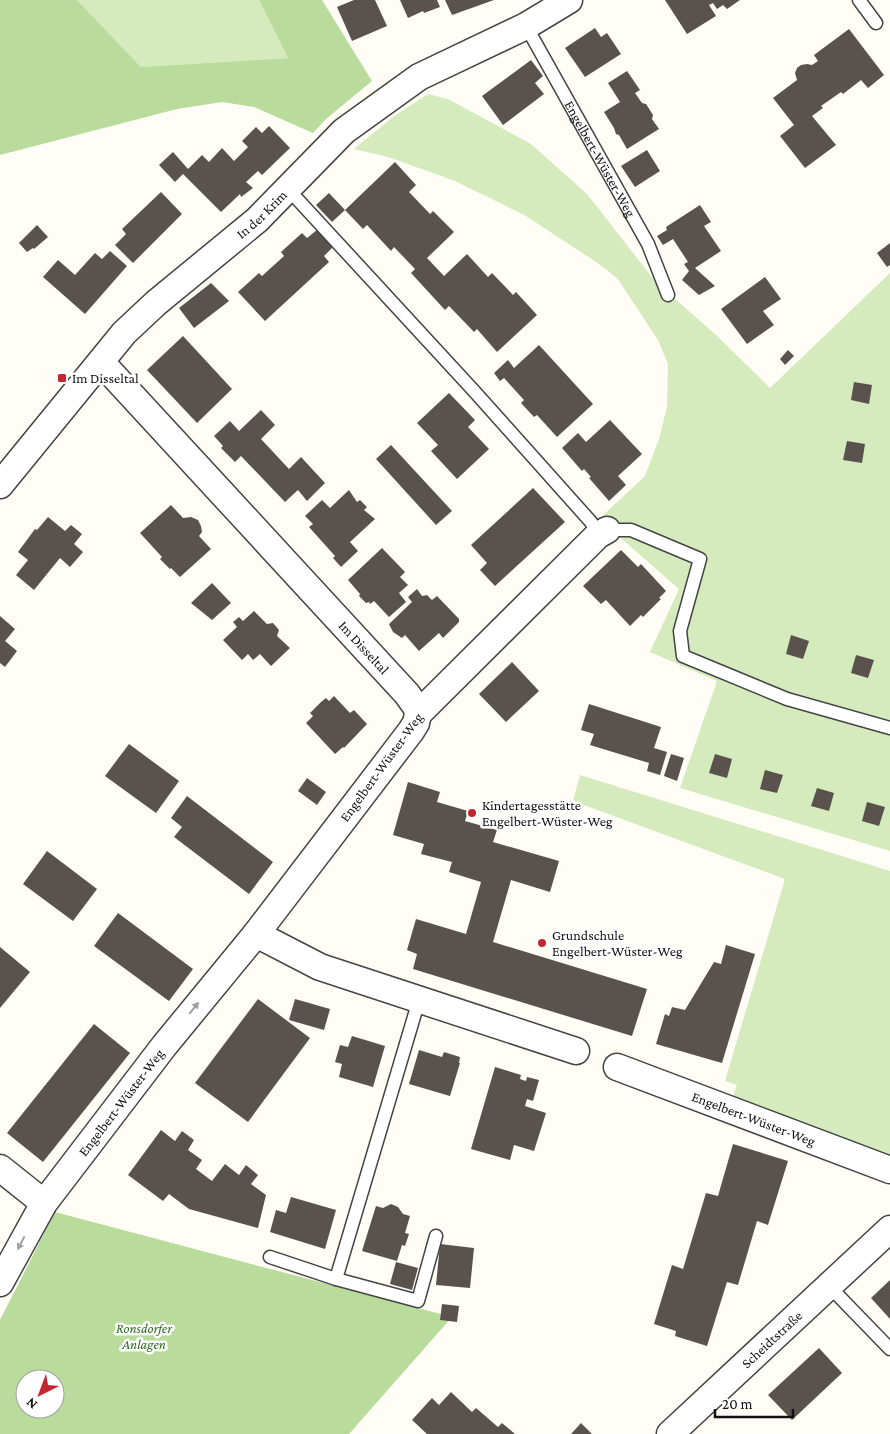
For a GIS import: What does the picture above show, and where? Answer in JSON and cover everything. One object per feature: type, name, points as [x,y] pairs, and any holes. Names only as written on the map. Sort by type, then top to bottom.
[{"type":"street","name":"In der Krim","points":[[0,485],[124,333],[156,303],[258,220],[344,131],[419,77],[526,26],[569,0]]},
{"type":"street","name":"Im Disseltal","points":[[101,362],[407,694],[417,708],[418,714]]},
{"type":"street","name":"Engelbert-Wüster-Weg","points":[[0,1283],[44,1203],[164,1046],[256,934],[411,731],[416,723],[418,714],[603,532]]},
{"type":"street","points":[[256,934],[320,967],[576,1050]]},
{"type":"street","name":"Engelbert-Wüster-Weg","points":[[617,1067],[890,1170]]},
{"type":"street","points":[[0,1168],[44,1203]]},
{"type":"street","name":"Scheidtstraße","points":[[670,1434],[890,1229]]},
{"type":"lane","points":[[859,0],[876,23]]},
{"type":"lane","name":"Engelbert-Wüster-Weg","points":[[526,26],[648,244],[668,295]]},
{"type":"lane","points":[[288,189],[481,398],[590,522],[603,532],[631,530],[700,559],[680,631],[683,656],[787,699],[890,728]]},
{"type":"lane","points":[[336,1279],[419,1000]]},
{"type":"lane","points":[[270,1257],[336,1279],[418,1301],[436,1236]]},
{"type":"lane","points":[[829,1286],[890,1349]]},
{"type":"green space","points":[[0,0],[77,0],[141,67],[288,58],[259,0],[322,0],[372,81],[326,119],[313,133],[254,107],[222,102],[177,109],[0,155]]},
{"type":"green space","points":[[77,0],[259,0],[288,58],[141,67]]},
{"type":"green space","points":[[428,94],[448,99],[531,144],[587,194],[655,281],[716,335],[770,388],[890,273],[890,851],[680,788],[717,681],[650,652],[679,589],[599,519],[645,476],[659,439],[667,407],[668,364],[658,340],[617,278],[596,262],[526,216],[455,181],[388,157],[354,149],[394,116]]},
{"type":"green space","points":[[580,775],[890,871],[890,1159],[730,1104],[737,1085],[725,1081],[785,879],[573,801]]},
{"type":"green space","name":"Ronsdorfer Anlagen","points":[[55,1212],[452,1317],[349,1434],[0,1434],[0,1320]]},
{"type":"building","points":[[354,0],[375,0],[387,26],[352,41],[337,7]]},
{"type":"building","points":[[400,0],[437,0],[440,7],[424,13],[423,11],[408,18]]},
{"type":"building","points":[[445,0],[494,0],[452,15]]},
{"type":"building","points":[[665,0],[740,0],[727,9],[723,5],[717,9],[713,3],[709,5],[716,16],[687,34]]},
{"type":"building","points":[[595,28],[601,37],[607,33],[621,54],[585,77],[565,48]]},
{"type":"building","points":[[849,29],[884,75],[868,88],[861,80],[843,94],[841,92],[821,106],[823,108],[812,116],[836,145],[805,168],[780,136],[794,125],[773,98],[797,80],[795,73],[797,68],[801,65],[812,65],[818,61],[814,55]]},
{"type":"building","points":[[531,60],[543,76],[535,83],[544,94],[503,125],[482,96]]},
{"type":"building","points":[[627,71],[640,90],[635,93],[642,103],[646,104],[653,115],[652,119],[659,129],[627,149],[604,112],[620,102],[608,83]]},
{"type":"building","points":[[269,126],[290,148],[262,175],[258,171],[246,182],[253,188],[241,197],[240,194],[221,212],[183,174],[175,182],[159,165],[173,152],[188,169],[202,155],[209,162],[222,148],[234,161],[248,147],[242,141],[256,127],[262,133]]},
{"type":"building","points":[[647,150],[660,171],[635,187],[621,166]]},
{"type":"building","points":[[395,162],[416,185],[409,192],[430,214],[433,211],[454,232],[427,258],[444,276],[467,254],[488,277],[492,273],[513,295],[516,292],[537,315],[497,352],[477,329],[474,332],[449,306],[445,310],[411,273],[415,269],[394,247],[391,251],[367,225],[363,229],[345,210]]},
{"type":"building","points":[[161,192],[182,214],[133,263],[115,245],[126,234],[122,229]]},
{"type":"building","points":[[329,193],[345,210],[332,222],[316,205]]},
{"type":"building","points":[[700,205],[711,222],[704,226],[721,251],[695,268],[715,286],[699,295],[682,280],[689,271],[684,264],[688,262],[673,239],[663,245],[657,236],[667,230],[666,227]]},
{"type":"building","points":[[37,225],[48,237],[34,249],[27,252],[19,243]]},
{"type":"building","points":[[317,230],[333,247],[324,256],[329,262],[265,321],[238,292],[259,273],[262,276],[284,256],[281,252],[302,233],[307,238]]},
{"type":"building","points":[[890,243],[890,265],[887,267],[877,253]]},
{"type":"building","points":[[110,251],[127,266],[85,314],[43,277],[58,260],[75,275],[95,253],[102,259]]},
{"type":"building","points":[[765,277],[781,299],[763,311],[774,325],[747,344],[721,309]]},
{"type":"building","points":[[211,283],[229,301],[194,328],[179,308]]},
{"type":"building","points":[[183,336],[232,389],[197,423],[147,370]]},
{"type":"building","points":[[539,345],[593,404],[557,437],[537,415],[534,417],[521,403],[524,400],[504,378],[500,381],[494,373],[508,360],[514,368]]},
{"type":"building","points":[[788,350],[794,356],[785,365],[780,359]]},
{"type":"building","points":[[854,382],[872,385],[869,404],[851,400]]},
{"type":"building","points":[[449,393],[475,420],[468,427],[489,449],[457,479],[431,451],[438,445],[417,423]]},
{"type":"building","points":[[261,410],[275,425],[261,439],[289,469],[301,457],[325,483],[307,501],[298,490],[285,502],[241,456],[235,462],[221,448],[223,446],[214,436],[230,421],[239,431]]},
{"type":"building","points":[[610,420],[642,454],[618,476],[626,485],[609,501],[589,478],[591,477],[584,469],[582,471],[562,448],[578,433],[586,442]]},
{"type":"building","points":[[847,441],[865,444],[862,463],[843,460]]},
{"type":"building","points":[[391,445],[452,511],[436,525],[376,459]]},
{"type":"building","points":[[533,488],[565,522],[495,586],[480,570],[487,563],[471,545]]},
{"type":"building","points":[[349,490],[357,502],[360,500],[367,507],[364,510],[375,519],[350,542],[358,551],[341,567],[333,558],[335,556],[309,527],[313,524],[305,516],[322,500],[330,508]]},
{"type":"building","points":[[171,505],[183,518],[191,517],[198,520],[202,532],[199,536],[211,549],[180,577],[160,559],[162,557],[140,533]]},
{"type":"building","points":[[48,517],[65,531],[71,525],[82,534],[74,544],[83,552],[70,567],[60,558],[34,590],[16,575],[28,560],[18,552],[35,529],[37,530]]},
{"type":"building","points":[[382,548],[405,572],[400,577],[408,585],[399,593],[406,602],[389,617],[374,601],[370,604],[369,602],[366,603],[348,580]]},
{"type":"building","points":[[621,550],[638,567],[641,564],[666,591],[659,598],[661,599],[643,617],[641,615],[630,626],[606,600],[601,604],[583,586]]},
{"type":"building","points":[[212,583],[231,603],[212,620],[191,603]]},
{"type":"building","points":[[417,589],[422,596],[427,595],[432,600],[437,596],[459,619],[459,622],[443,638],[439,633],[419,651],[405,635],[402,638],[393,632],[389,624],[412,602],[408,597]]},
{"type":"building","points":[[254,611],[267,624],[273,623],[279,630],[277,636],[290,648],[271,666],[260,654],[253,660],[248,654],[242,660],[223,640],[237,627],[233,622],[239,617],[243,621]]},
{"type":"building","points":[[0,616],[15,629],[5,641],[17,651],[5,667],[0,663]]},
{"type":"building","points":[[791,635],[809,641],[803,659],[786,654]]},
{"type":"building","points":[[856,655],[874,660],[868,678],[851,673]]},
{"type":"building","points":[[512,662],[539,691],[506,722],[479,694]]},
{"type":"building","points":[[334,696],[350,713],[354,710],[367,724],[344,748],[335,754],[306,723],[313,716],[310,713],[321,702],[326,698],[329,701]]},
{"type":"building","points":[[589,704],[661,727],[654,748],[667,752],[660,775],[647,771],[649,763],[590,745],[594,734],[581,730]]},
{"type":"building","points":[[129,744],[179,781],[156,813],[105,776]]},
{"type":"building","points":[[671,754],[684,758],[677,781],[664,776]]},
{"type":"building","points":[[715,754],[732,759],[727,778],[709,773]]},
{"type":"building","points":[[765,770],[783,775],[777,793],[760,789]]},
{"type":"building","points":[[307,778],[326,792],[317,805],[298,791]]},
{"type":"building","points":[[408,782],[440,792],[437,802],[468,811],[465,821],[497,830],[493,842],[559,861],[550,892],[511,880],[493,942],[647,989],[632,1036],[413,969],[417,954],[407,950],[416,919],[466,934],[481,882],[449,872],[452,862],[421,854],[424,844],[393,835]]},
{"type":"building","points":[[817,788],[834,793],[829,811],[811,806]]},
{"type":"building","points":[[187,796],[273,862],[249,894],[174,837],[182,827],[171,818]]},
{"type":"building","points":[[867,802],[885,807],[879,826],[862,821]]},
{"type":"building","points":[[47,851],[97,889],[73,921],[23,884]]},
{"type":"building","points":[[118,913],[193,969],[169,1001],[94,946]]},
{"type":"building","points":[[726,945],[755,954],[722,1063],[656,1044],[665,1014],[669,1016],[672,1007],[685,1010],[714,962],[721,964]]},
{"type":"building","points":[[0,947],[30,972],[0,1008]]},
{"type":"building","points":[[258,999],[310,1038],[248,1122],[195,1083]]},
{"type":"building","points":[[295,999],[330,1009],[324,1030],[289,1020]]},
{"type":"building","points":[[94,1024],[130,1053],[43,1162],[7,1133]]},
{"type":"building","points":[[352,1036],[385,1046],[373,1087],[339,1077],[342,1064],[335,1062],[340,1045],[348,1047]]},
{"type":"building","points":[[419,1050],[442,1057],[444,1052],[460,1057],[450,1096],[409,1084]]},
{"type":"building","points":[[495,1067],[521,1075],[520,1079],[526,1081],[527,1077],[539,1080],[533,1101],[527,1099],[525,1106],[546,1113],[534,1151],[514,1145],[510,1160],[471,1149]]},
{"type":"building","points":[[161,1130],[175,1141],[182,1131],[194,1140],[188,1150],[202,1160],[196,1169],[212,1181],[225,1164],[239,1175],[246,1165],[258,1175],[251,1184],[266,1195],[258,1228],[189,1209],[169,1194],[163,1201],[128,1175]]},
{"type":"building","points":[[733,1144],[788,1161],[768,1225],[757,1221],[738,1285],[727,1282],[707,1346],[675,1336],[676,1331],[654,1324],[672,1265],[683,1269],[706,1193],[718,1196]]},
{"type":"building","points":[[291,1197],[336,1210],[325,1249],[270,1232],[276,1210],[286,1213]]},
{"type":"building","points":[[391,1204],[398,1207],[403,1214],[410,1216],[405,1233],[409,1234],[405,1246],[402,1245],[397,1261],[362,1251],[376,1206],[383,1208]]},
{"type":"building","points":[[440,1244],[474,1248],[470,1288],[436,1285]]},
{"type":"building","points":[[396,1262],[418,1268],[412,1290],[390,1284]]},
{"type":"building","points":[[890,1280],[890,1319],[871,1298]]},
{"type":"building","points":[[442,1304],[459,1306],[457,1322],[440,1320]]},
{"type":"building","points":[[819,1348],[842,1373],[792,1420],[768,1395]]},
{"type":"building","points":[[451,1392],[472,1412],[476,1408],[498,1427],[502,1423],[515,1434],[427,1434],[412,1420],[432,1398],[439,1405]]},
{"type":"building","points":[[581,1423],[592,1434],[571,1434]]},
{"type":"place","name":"Im Disseltal","points":[[62,378]]},
{"type":"place","name":"Kindertagesstätte Engelbert-Wüster-Weg","points":[[472,813]]},
{"type":"place","name":"Grundschule Engelbert-Wüster-Weg","points":[[542,943]]}]
